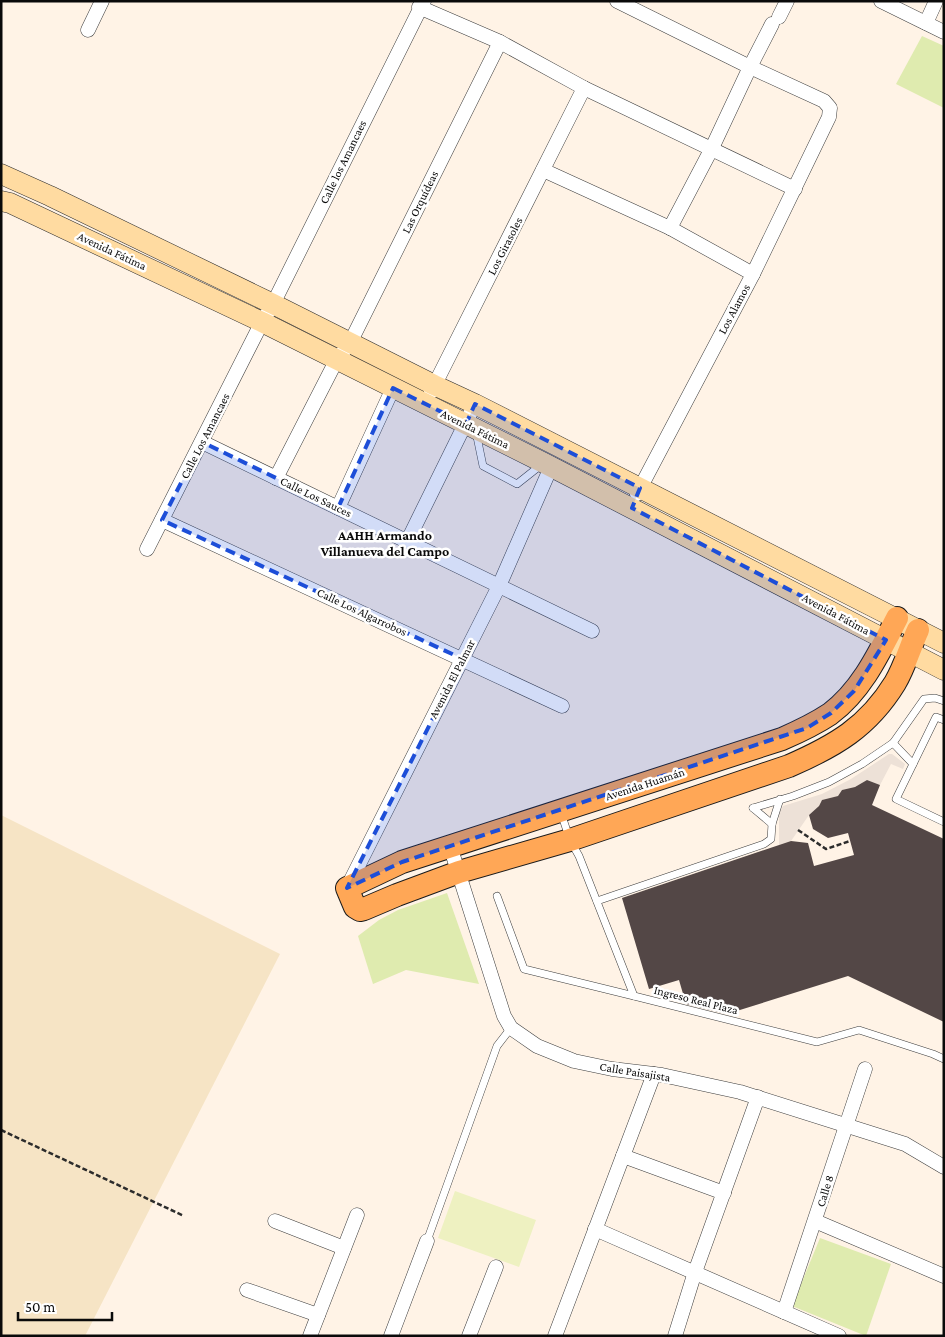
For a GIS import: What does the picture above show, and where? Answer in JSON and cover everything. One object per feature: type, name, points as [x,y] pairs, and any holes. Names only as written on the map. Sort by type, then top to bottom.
[{"type":"main road","name":"Avenida Fátima","points":[[1,174],[273,304],[475,404],[944,643]]},
{"type":"main road","name":"Avenida Fátima","points":[[1,201],[10,203],[262,322],[336,361],[548,465],[944,670]]},
{"type":"main road","points":[[771,580],[782,560]]},
{"type":"main road","name":"Avenida Huamán","points":[[347,888],[402,862],[782,739],[807,728],[831,713],[854,691],[872,665],[897,618]]},
{"type":"main road","points":[[347,888],[355,907],[360,910],[460,872],[570,840],[789,766],[823,752],[850,735],[874,711],[895,682],[918,630]]},
{"type":"street","points":[[88,30],[102,1]]},
{"type":"street","points":[[617,1],[750,67]]},
{"type":"street","points":[[670,228],[712,148],[750,67],[787,1]]},
{"type":"street","points":[[881,1],[944,32]]},
{"type":"street","points":[[926,23],[936,1]]},
{"type":"street","points":[[422,4],[500,42],[584,88],[795,189]]},
{"type":"street","name":"Calle los Amancaes","points":[[262,322],[273,304],[422,4]]},
{"type":"street","name":"Las Orquídeas","points":[[276,478],[336,361],[350,343],[500,42]]},
{"type":"street","name":"Los Alamos","points":[[632,508],[640,488],[753,274],[829,117],[830,108],[824,101],[750,67]]},
{"type":"street","name":"Los Girasoles","points":[[425,404],[584,88]]},
{"type":"street","points":[[543,170],[670,228],[753,274]]},
{"type":"street","name":"Calle Los Amancaes","points":[[147,549],[262,322]]},
{"type":"street","points":[[338,508],[394,388]]},
{"type":"street","points":[[408,540],[471,427],[475,404]]},
{"type":"street","name":"Calle Los Sauces","points":[[202,442],[408,540],[592,631]]},
{"type":"street","name":"Avenida El Palmar","points":[[347,888],[499,586],[548,465]]},
{"type":"street","name":"Calle Los Algarrobos","points":[[162,520],[562,706]]},
{"type":"street","points":[[754,748],[764,774]]},
{"type":"street","points":[[450,846],[460,872],[504,1016],[511,1028]]},
{"type":"street","name":"Calle Paisajista","points":[[511,1028],[537,1046],[574,1060],[612,1069],[654,1074],[740,1092],[905,1144],[944,1167]]},
{"type":"street","name":"Calle 8","points":[[784,1312],[865,1069]]},
{"type":"street","points":[[555,1336],[654,1074]]},
{"type":"street","points":[[675,1336],[695,1272],[758,1098]]},
{"type":"street","points":[[623,1156],[724,1193]]},
{"type":"street","points":[[310,1336],[357,1214]]},
{"type":"street","points":[[275,1221],[344,1248]]},
{"type":"street","points":[[815,1221],[944,1276]]},
{"type":"street","points":[[595,1229],[839,1336]]},
{"type":"street","points":[[391,1336],[427,1241]]},
{"type":"street","points":[[469,1336],[496,1266]]},
{"type":"street","points":[[247,1290],[318,1315]]},
{"type":"lane","points":[[471,427],[483,466],[517,484],[548,465]]},
{"type":"lane","points":[[772,824],[753,808],[829,782],[862,764],[893,743],[924,699],[935,698],[944,701]]},
{"type":"lane","points":[[944,720],[936,717],[896,799],[944,822]]},
{"type":"lane","points":[[893,743],[913,764]]},
{"type":"lane","points":[[597,901],[764,844],[771,839],[772,824],[780,799]]},
{"type":"lane","points":[[560,812],[634,996]]},
{"type":"lane","name":"Ingreso Real Plaza","points":[[497,896],[524,969],[817,1042],[859,1030],[944,1059]]},
{"type":"lane","points":[[427,1241],[497,1046],[511,1028]]},
{"type":"path","points":[[798,830],[826,849],[850,842]]},
{"type":"path","points":[[1,1130],[184,1216]]},
{"type":"highlighted area","points":[[393,388],[466,424],[475,404],[640,488],[632,508],[886,640],[854,691],[831,713],[807,728],[402,862],[347,888],[463,659],[162,520],[202,442],[338,508]]},
{"type":"shaded area","points":[[889,754],[892,754],[905,764],[903,769],[891,764],[880,785],[867,780],[855,787],[842,790],[838,796],[822,800],[791,841],[779,845],[779,814],[783,806],[822,794],[851,779]]},
{"type":"shaded area","points":[[1,815],[280,954],[85,1336],[1,1336]]},
{"type":"green space","points":[[922,36],[944,46],[944,108],[896,84]]},
{"type":"green space","points":[[447,893],[479,984],[406,970],[373,984],[358,936],[379,920],[398,910]]},
{"type":"green space","points":[[455,1191],[536,1220],[519,1267],[438,1238]]},
{"type":"green space","points":[[820,1238],[891,1264],[866,1336],[792,1306]]},
{"type":"building","points":[[867,780],[880,785],[872,805],[944,839],[944,1022],[848,976],[727,1014],[686,1004],[679,980],[649,989],[622,898],[791,841],[808,843],[814,866],[854,855],[848,833],[828,838],[813,829],[809,815],[819,806],[822,800],[838,796],[842,790],[855,787]]},
{"type":"district","name":"AAHH Armando Villanueva del Campo","points":[[385,544]]}]
